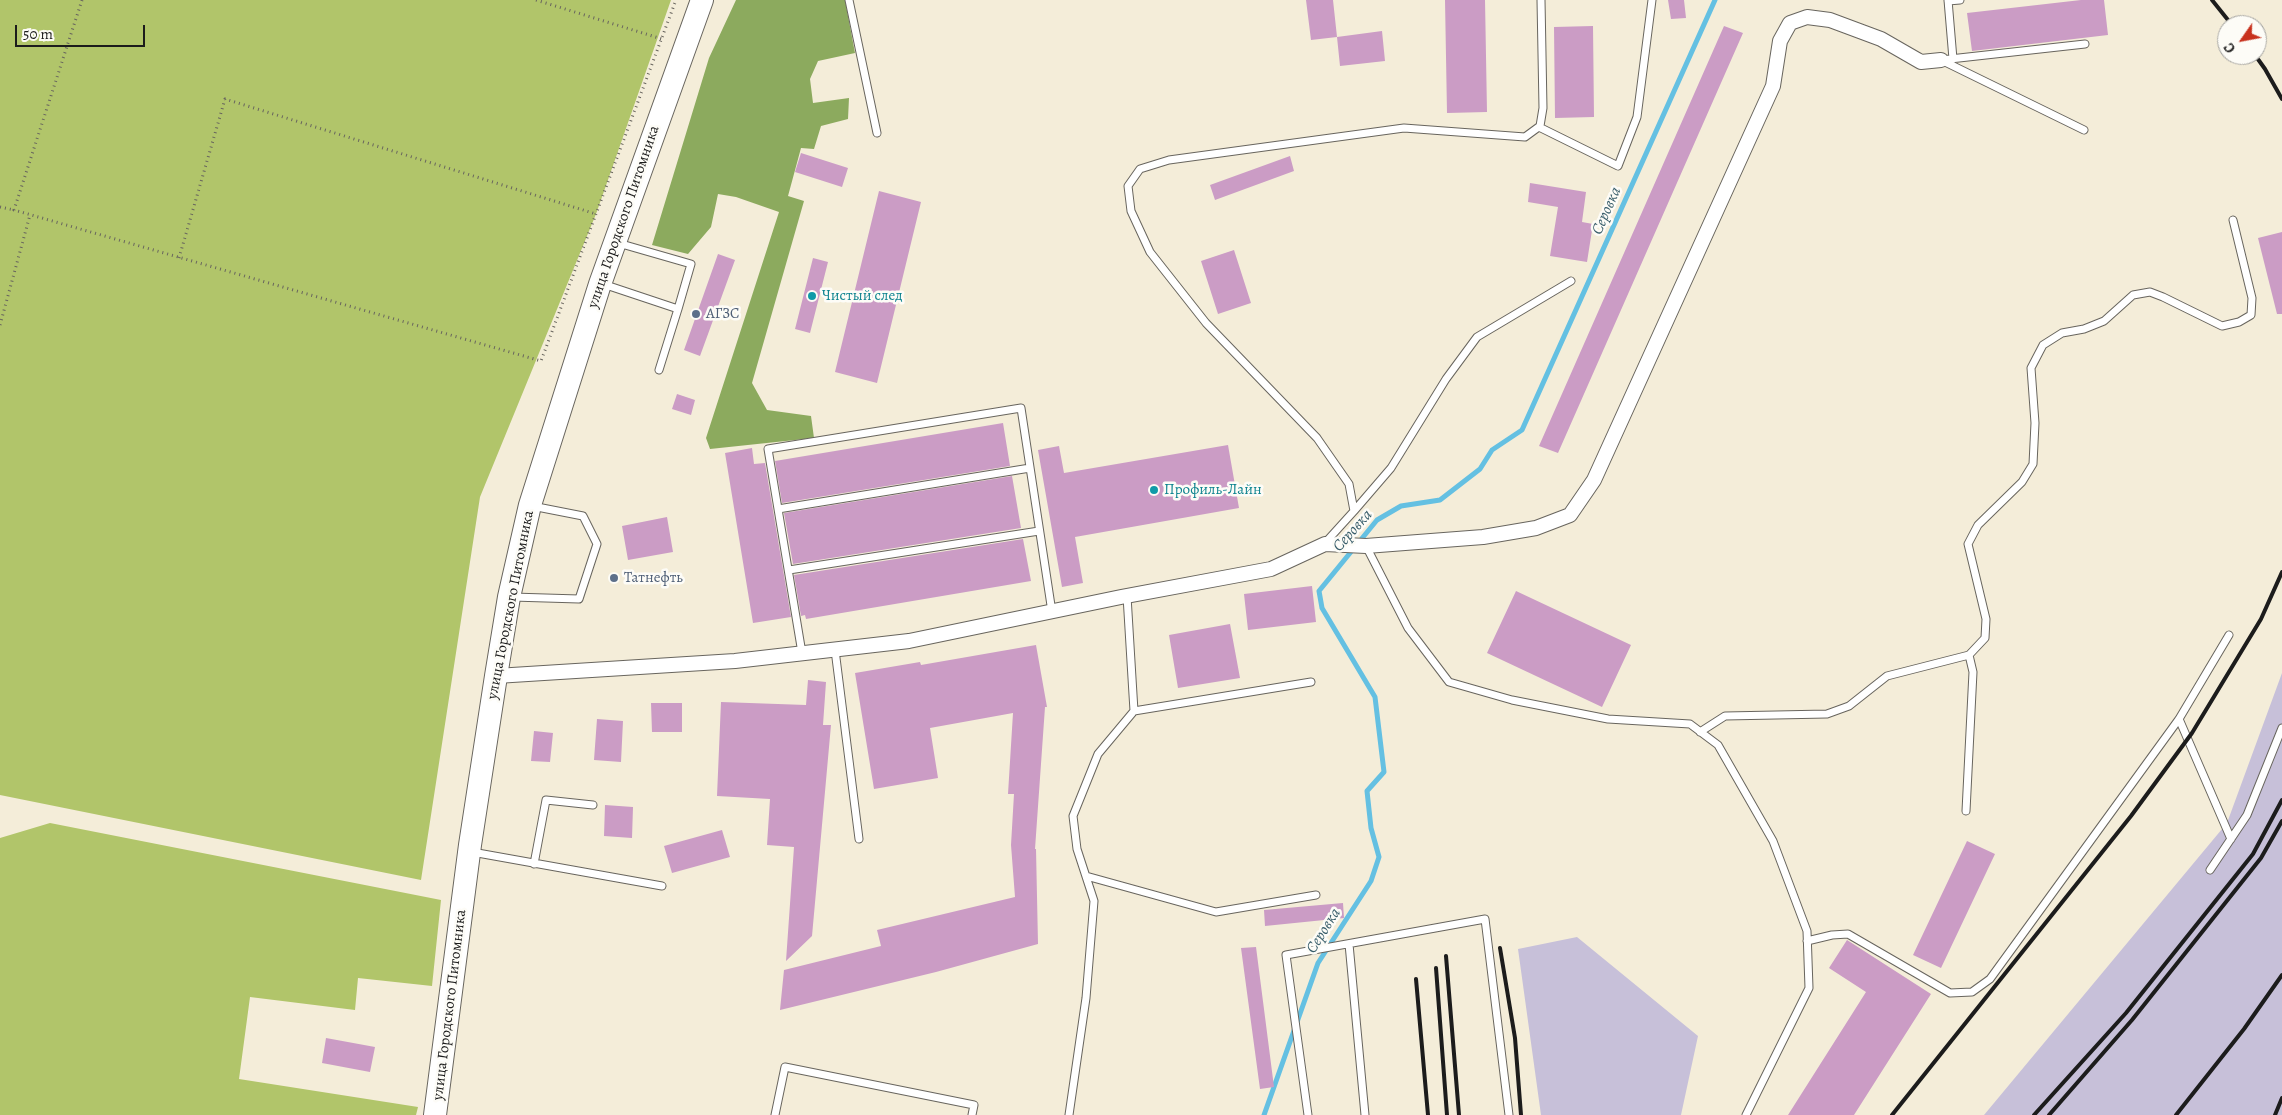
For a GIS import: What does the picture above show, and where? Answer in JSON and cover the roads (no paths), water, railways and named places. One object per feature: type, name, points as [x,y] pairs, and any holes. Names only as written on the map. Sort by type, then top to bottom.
[{"type":"main road","name":"улица Городского Питомника","points":[[435,1115],[470,852],[496,676],[509,597],[530,505],[600,284],[702,0]]},
{"type":"street","points":[[496,676],[735,661],[909,642],[1127,596],[1270,569],[1324,544],[1366,546],[1483,537],[1536,528],[1570,515],[1594,480],[1773,86],[1780,41],[1790,23],[1807,17],[1830,20],[1881,39],[1921,62],[1947,60]]},
{"type":"lane","points":[[849,0],[877,133]]},
{"type":"lane","points":[[1354,511],[1349,484],[1317,438],[1206,324],[1150,252],[1131,212],[1128,186],[1140,169],[1169,160],[1404,128],[1525,137],[1539,127],[1543,108],[1540,0]]},
{"type":"lane","points":[[1539,127],[1618,166],[1637,117],[1652,0]]},
{"type":"lane","points":[[1947,60],[1948,1],[1960,0]]},
{"type":"lane","points":[[1947,60],[2085,44]]},
{"type":"lane","points":[[1947,60],[2084,130]]},
{"type":"lane","points":[[1700,732],[1725,716],[1826,714],[1849,706],[1887,676],[1968,655],[1985,638],[1986,618],[1968,544],[1978,525],[2022,482],[2034,464],[2035,423],[2031,368],[2043,345],[2062,332],[2084,329],[2104,321],[2132,295],[2150,292],[2222,326],[2240,322],[2251,315],[2252,298],[2233,220]]},
{"type":"lane","points":[[616,242],[691,264],[659,370]]},
{"type":"lane","points":[[1324,544],[1391,468],[1446,379],[1477,337],[1571,281]]},
{"type":"lane","points":[[600,284],[678,309]]},
{"type":"lane","points":[[802,653],[768,449],[1021,408],[1052,612]]},
{"type":"lane","points":[[778,509],[1030,468]]},
{"type":"lane","points":[[509,597],[579,599],[597,544],[582,516],[530,505]]},
{"type":"lane","points":[[789,570],[1040,531]]},
{"type":"lane","points":[[1366,546],[1408,628],[1449,682],[1512,700],[1608,719],[1690,724],[1718,746],[1773,841],[1807,931],[1809,988],[1746,1115]]},
{"type":"lane","points":[[1127,596],[1134,710]]},
{"type":"lane","points":[[1807,941],[1832,935],[1848,934],[1950,993],[1972,992],[1990,979],[2179,719],[2229,635]]},
{"type":"lane","points":[[835,650],[859,839]]},
{"type":"lane","points":[[1966,811],[1973,672],[1968,655]]},
{"type":"lane","points":[[1069,1115],[1086,998],[1094,901],[1077,849],[1072,816],[1098,754],[1134,710],[1311,682]]},
{"type":"lane","points":[[2179,719],[2231,839]]},
{"type":"lane","points":[[2210,870],[2247,815],[2282,728]]},
{"type":"lane","points":[[534,864],[546,800],[593,805]]},
{"type":"lane","points":[[470,852],[662,886]]},
{"type":"lane","points":[[1086,876],[1216,912],[1316,895]]},
{"type":"lane","points":[[1308,1115],[1286,955],[1485,919],[1509,1115]]},
{"type":"lane","points":[[1349,944],[1365,1115]]},
{"type":"lane","points":[[775,1115],[785,1067],[974,1105],[972,1115]]},
{"type":"waterway","name":"Серовка","points":[[1264,1115],[1318,963],[1371,881],[1379,857],[1371,828],[1367,791],[1384,772],[1375,697],[1322,608],[1319,591],[1377,520],[1401,506],[1440,500],[1480,469],[1492,450],[1522,430],[1715,0]]},
{"type":"railway","points":[[2212,0],[2224,15]]},
{"type":"railway","points":[[2262,65],[2282,99]]},
{"type":"railway","points":[[1892,1115],[2131,816],[2192,733],[2261,619],[2282,572]]},
{"type":"railway","points":[[2034,1115],[2126,1013],[2253,854],[2282,800]]},
{"type":"railway","points":[[2049,1115],[2132,1020],[2261,858],[2282,821]]},
{"type":"railway","points":[[1500,948],[1515,1038],[1521,1115]]},
{"type":"railway","points":[[1446,956],[1459,1115]]},
{"type":"railway","points":[[1436,968],[1447,1115]]},
{"type":"railway","points":[[2176,1115],[2244,1029],[2282,975]]},
{"type":"railway","points":[[1416,979],[1428,1115]]},
{"type":"railway","points":[[2275,1115],[2282,1098]]},
{"type":"place","name":"Чистый след","points":[[812,296]]},
{"type":"place","name":"АГЗС","points":[[696,314]]},
{"type":"place","name":"Профиль-Лайн","points":[[1154,490]]},
{"type":"place","name":"Татнефть","points":[[614,578]]}]
